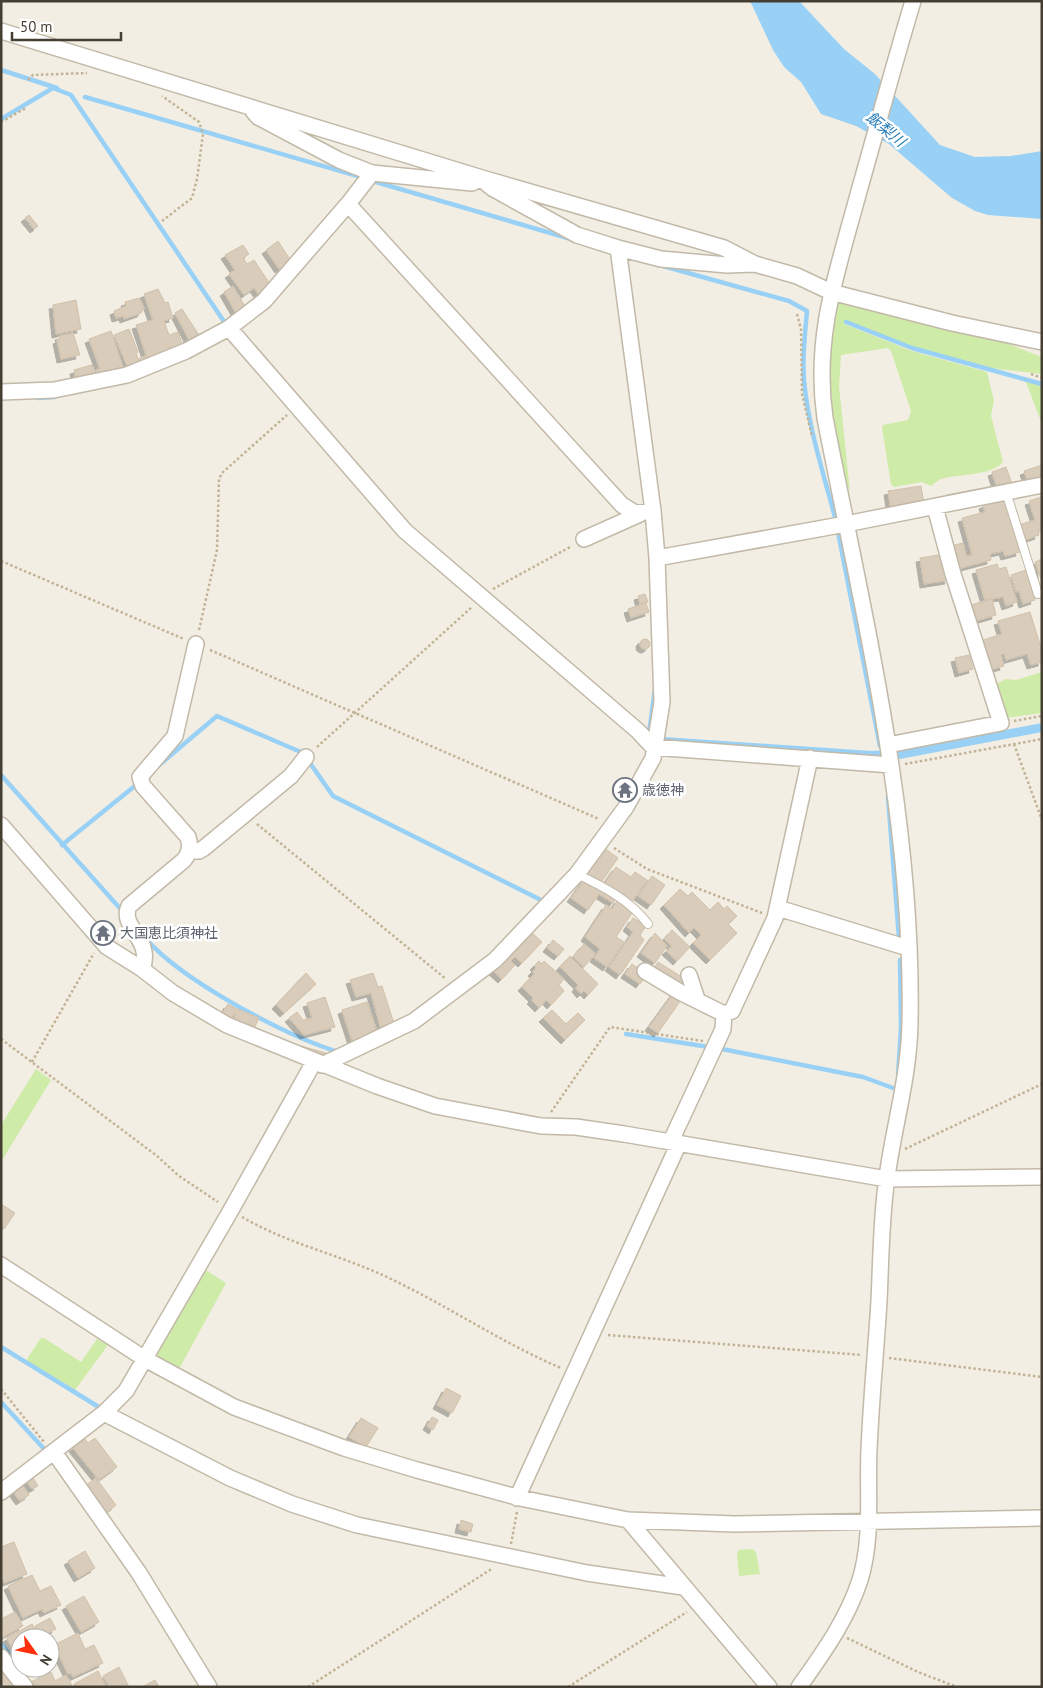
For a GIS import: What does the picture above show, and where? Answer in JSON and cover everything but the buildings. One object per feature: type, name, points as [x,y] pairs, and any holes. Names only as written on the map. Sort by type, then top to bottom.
[{"type":"street","points":[[799,1687],[837,1633],[861,1576],[868,1522],[869,1452],[886,1179],[905,1087],[908,1056],[908,948],[901,840],[890,755],[822,395],[821,351],[831,292],[913,1]]},
{"type":"street","points":[[1,30],[482,178],[724,248],[755,264],[797,276],[831,292],[952,323],[1042,342]]},
{"type":"street","points":[[248,105],[258,117],[340,160],[372,173],[472,183],[482,178]]},
{"type":"street","points":[[1,392],[54,390],[127,375],[186,351],[229,328],[264,300],[348,204],[372,173]]},
{"type":"street","points":[[482,178],[492,188],[577,235],[618,248],[660,259],[755,264]]},
{"type":"street","points":[[348,204],[622,505],[630,512],[646,512]]},
{"type":"street","points":[[1,1492],[104,1413],[126,1391],[318,1064],[414,1021],[459,989],[495,960],[577,874],[639,788],[653,758],[652,746],[662,702],[657,558],[646,512],[618,248]]},
{"type":"street","points":[[229,328],[405,531],[484,596],[638,731],[652,746],[810,758],[890,755],[1001,723],[953,574],[936,507]]},
{"type":"street","points":[[1001,332],[1042,354]]},
{"type":"street","points":[[657,558],[936,507],[1042,485]]},
{"type":"street","points":[[584,539],[646,512]]},
{"type":"street","points":[[142,969],[146,958],[145,950],[129,921],[127,911],[129,906],[184,860],[189,851],[188,837],[142,784],[140,777],[175,736],[196,644]]},
{"type":"street","points":[[189,851],[199,851],[204,848],[291,776],[306,757]]},
{"type":"street","points":[[645,971],[680,992],[724,1014],[732,1011],[777,913],[810,758]]},
{"type":"street","points":[[1,825],[100,942],[142,969],[173,993],[227,1025],[318,1064],[435,1106],[541,1126],[576,1127],[675,1142],[886,1179],[1042,1177]]},
{"type":"street","points":[[777,913],[908,948]]},
{"type":"street","points":[[689,975],[696,999]]},
{"type":"street","points":[[518,1498],[594,1331],[675,1142],[725,1023],[724,1014]]},
{"type":"street","points":[[1,1265],[144,1359],[234,1407],[353,1451],[518,1498],[628,1520],[734,1524],[1042,1518]]},
{"type":"street","points":[[104,1413],[230,1478],[292,1504],[357,1525],[587,1573],[683,1587]]},
{"type":"street","points":[[54,1452],[139,1573],[209,1687]]},
{"type":"street","points":[[628,1520],[769,1687]]},
{"type":"street","points":[[1,1656],[25,1687]]},
{"type":"lane","points":[[1006,492],[1038,594]]},
{"type":"lane","points":[[577,874],[629,903],[638,910],[648,924]]},
{"type":"path","points":[[28,80],[30,76],[91,72]]},
{"type":"path","points":[[1,122],[26,108]]},
{"type":"path","points":[[162,221],[192,198],[198,179],[202,129]]},
{"type":"path","points":[[1031,374],[1042,378]]},
{"type":"path","points":[[196,644],[217,550],[219,479],[222,473],[296,407]]},
{"type":"path","points":[[306,757],[484,596],[584,539]]},
{"type":"path","points":[[1,561],[613,825]]},
{"type":"path","points":[[1001,723],[1042,716]]},
{"type":"path","points":[[890,755],[933,760],[1042,739]]},
{"type":"path","points":[[1014,744],[1042,820]]},
{"type":"path","points":[[247,812],[260,827],[459,989]]},
{"type":"path","points":[[602,840],[647,869],[777,913]]},
{"type":"path","points":[[32,1062],[100,942]]},
{"type":"path","points":[[541,1126],[610,1027],[717,1043]]},
{"type":"path","points":[[1,1039],[157,1156],[179,1176],[231,1210],[282,1237],[340,1256],[392,1279],[533,1356],[574,1374]]},
{"type":"path","points":[[892,1152],[903,1150],[1042,1084]]},
{"type":"path","points":[[594,1331],[608,1335],[875,1356],[1042,1377]]},
{"type":"path","points":[[1,1389],[54,1452]]},
{"type":"path","points":[[308,1687],[509,1558],[518,1498]]},
{"type":"path","points":[[568,1687],[698,1604]]},
{"type":"path","points":[[837,1633],[918,1672],[957,1687]]},
{"type":"green space","points":[[842,303],[998,340],[1042,357],[1042,374],[989,368],[912,347],[846,321],[844,324],[912,351],[987,372],[994,401],[991,416],[1003,462],[998,467],[974,474],[948,477],[941,479],[931,486],[922,482],[894,487],[891,484],[882,428],[883,425],[908,420],[911,411],[891,351],[888,348],[841,355],[839,386],[850,492],[836,442],[830,405],[828,369],[835,307]]},
{"type":"green space","points":[[1026,382],[1042,385],[1042,424]]},
{"type":"green space","points":[[1042,672],[1042,713],[1006,718],[996,684],[1006,679],[1016,680]]},
{"type":"green space","points":[[36,1069],[51,1080],[1,1162],[1,1125]]},
{"type":"green space","points":[[204,1269],[226,1283],[178,1371],[152,1355]]},
{"type":"green space","points":[[41,1338],[44,1338],[81,1362],[97,1339],[108,1345],[75,1390],[28,1362],[27,1359]]},
{"type":"green space","points":[[752,1549],[756,1552],[760,1574],[739,1576],[737,1553],[739,1550]]},
{"type":"water","name":"飯梨川","points":[[750,1],[799,1],[844,49],[875,74],[940,145],[975,157],[1011,156],[1042,151],[1042,219],[988,215],[975,211],[952,198],[889,144],[856,126],[821,114],[801,82],[784,67],[773,50]]},
{"type":"water","points":[[1042,723],[1042,732],[900,759],[883,760],[663,742],[664,737],[872,751],[904,749]]},
{"type":"waterway","points":[[1,70],[57,88]]},
{"type":"waterway","points":[[1,119],[53,88],[71,95],[225,323]]},
{"type":"waterway","points":[[85,97],[361,177]]},
{"type":"waterway","points":[[376,182],[571,239]]},
{"type":"waterway","points":[[663,266],[789,301],[807,311],[803,363],[806,398],[817,451],[836,521]]},
{"type":"waterway","points":[[846,322],[912,348],[1042,384]]},
{"type":"waterway","points":[[38,398],[55,397]]},
{"type":"waterway","points":[[838,532],[880,746]]},
{"type":"waterway","points":[[649,733],[655,689]]},
{"type":"waterway","points":[[158,766],[217,716],[303,753],[333,796],[543,901]]},
{"type":"waterway","points":[[1,775],[125,914]]},
{"type":"waterway","points":[[62,845],[136,785]]},
{"type":"waterway","points":[[888,797],[899,938]]},
{"type":"waterway","points":[[146,939],[184,972],[236,1005],[290,1033],[338,1052]]},
{"type":"waterway","points":[[898,1075],[901,1029],[900,960]]},
{"type":"waterway","points":[[626,1034],[709,1047]]},
{"type":"waterway","points":[[717,1048],[863,1077],[893,1088]]},
{"type":"waterway","points":[[1,1347],[102,1409]]},
{"type":"waterway","points":[[1,1402],[46,1451]]},
{"type":"waterway","points":[[1,1644],[10,1655]]},
{"type":"place","name":"歳徳神","points":[[625,790]]},
{"type":"place","name":"大国恵比須神社","points":[[103,933]]}]
